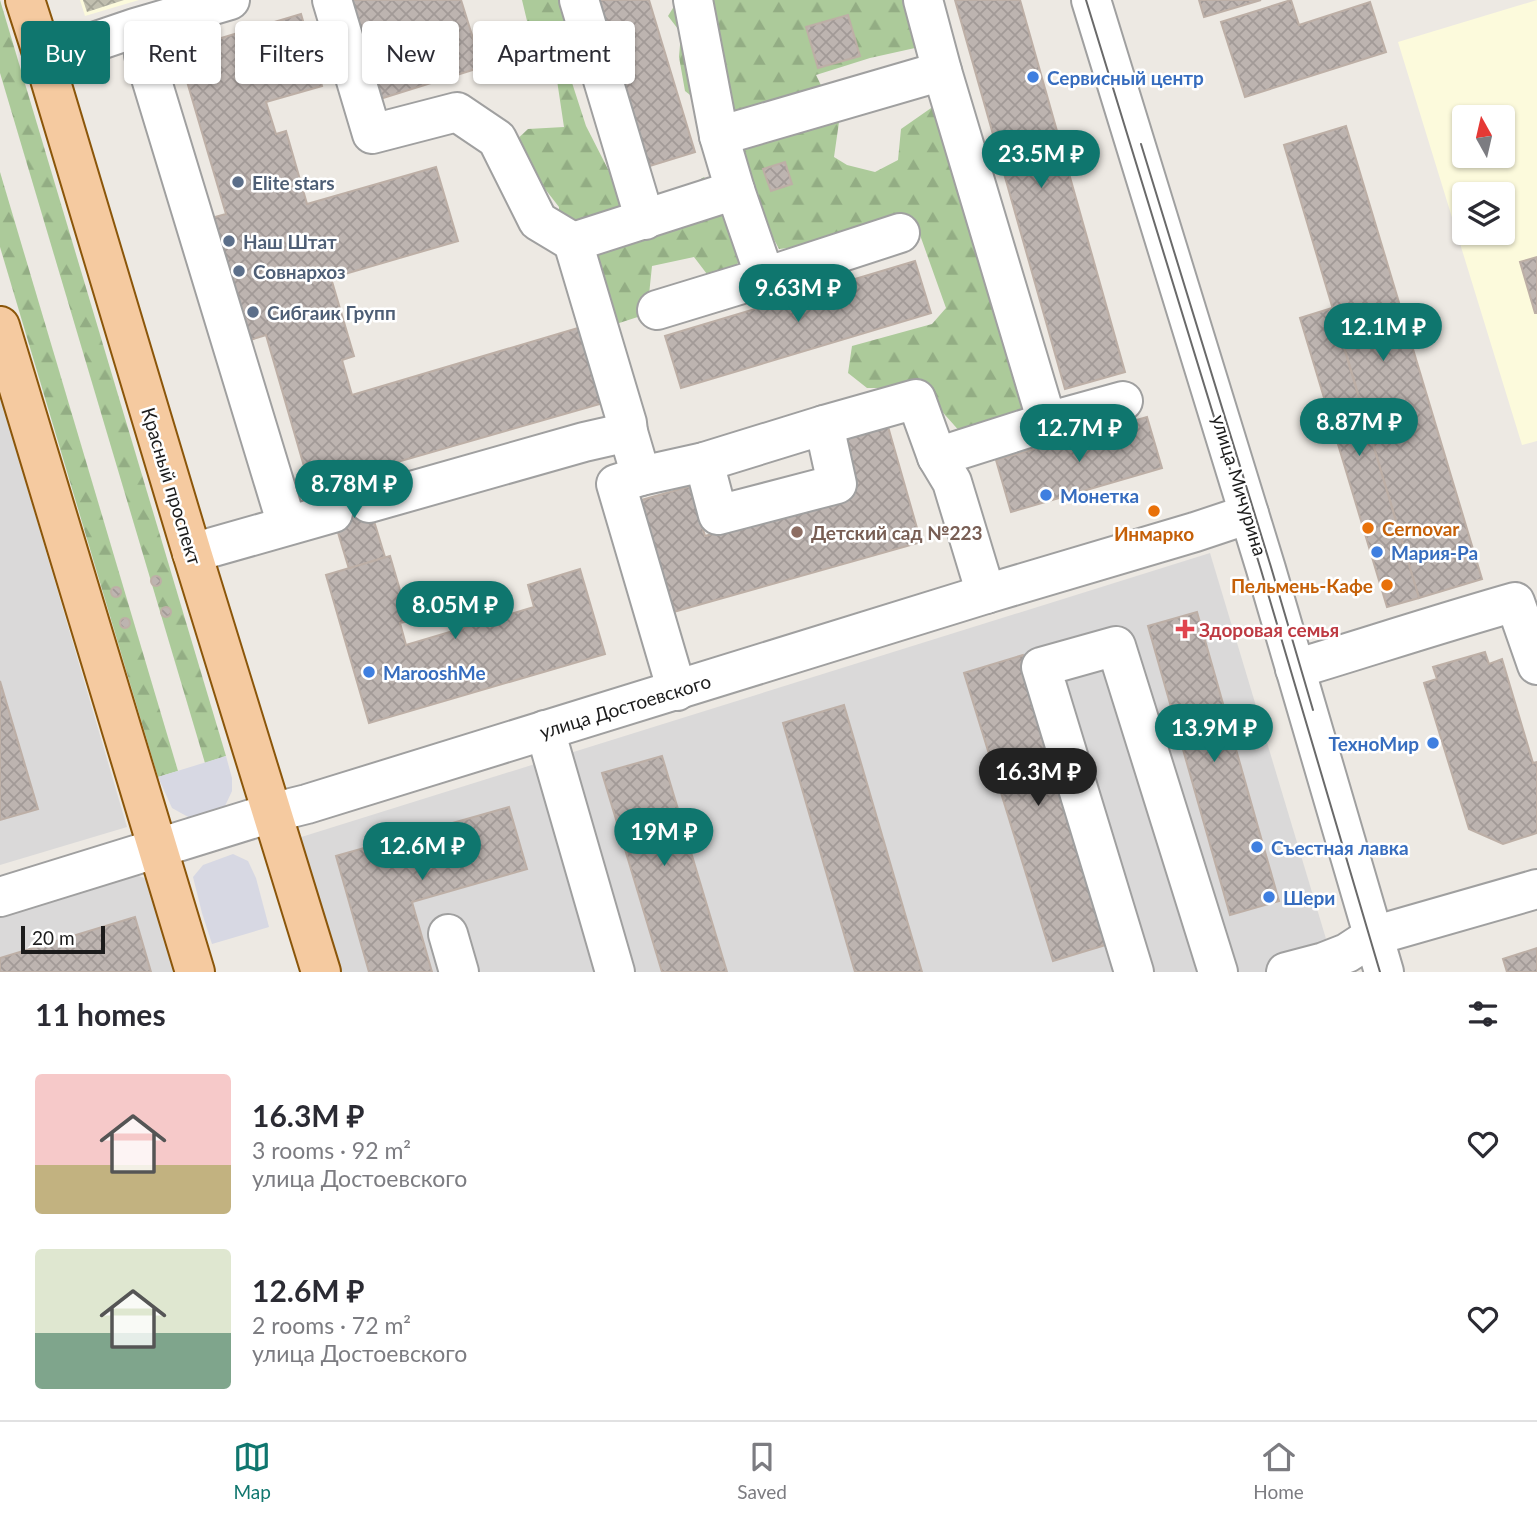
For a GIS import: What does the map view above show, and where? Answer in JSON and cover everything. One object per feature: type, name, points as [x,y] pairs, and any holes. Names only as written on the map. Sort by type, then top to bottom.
[{"type":"main road","name":"Красный проспект","points":[[25,0],[32,21]]},
{"type":"main road","name":"Красный проспект","points":[[52,84],[321,972]]},
{"type":"main road","points":[[0,326],[195,972]]},
{"type":"street","points":[[110,36],[230,0]]},
{"type":"street","points":[[332,0],[372,134],[457,112],[497,139],[538,221],[573,242],[641,476]]},
{"type":"street","points":[[579,0],[645,220]]},
{"type":"street","points":[[693,0],[719,136],[765,277]]},
{"type":"street","points":[[923,0],[1047,422]]},
{"type":"street","name":"улица Мичурина","points":[[1091,0],[1249,514],[1384,972]]},
{"type":"street","points":[[719,136],[942,71]]},
{"type":"street","points":[[153,84],[287,525]]},
{"type":"street","points":[[573,242],[735,190]]},
{"type":"street","points":[[657,310],[900,233]]},
{"type":"street","points":[[677,691],[616,484],[641,476],[704,462],[916,399],[937,457],[952,482],[986,594]]},
{"type":"street","points":[[937,457],[1123,401]]},
{"type":"street","points":[[704,462],[718,515],[838,484],[824,425]]},
{"type":"street","points":[[369,503],[628,432]]},
{"type":"street","points":[[192,553],[333,513]]},
{"type":"street","name":"улица Достоевского","points":[[0,897],[1249,514]]},
{"type":"street","points":[[1295,669],[1515,602],[1537,665]]},
{"type":"street","points":[[1134,972],[1041,667],[1116,646],[1218,972]]},
{"type":"street","points":[[545,730],[615,972]]},
{"type":"street","points":[[1286,972],[1347,954],[1373,936],[1537,888]]},
{"type":"street","points":[[448,934],[459,972]]},
{"type":"shaded area","points":[[80,0],[139,0],[85,16]]},
{"type":"shaded area","points":[[83,0],[124,0],[87,12]]},
{"type":"shaded area","points":[[1537,0],[1537,441],[1522,445],[1460,245],[1515,245],[1515,182],[1452,182],[1452,218],[1398,42]]},
{"type":"shaded area","points":[[0,395],[127,827],[0,865]]},
{"type":"shaded area","points":[[1210,553],[1336,972],[336,972],[295,839]]},
{"type":"shaded area","points":[[226,756],[232,778],[232,791],[225,806],[190,818],[172,808],[158,777]]},
{"type":"shaded area","points":[[233,854],[248,861],[256,878],[269,927],[212,944],[193,877],[203,865]]},
{"type":"shaded area","points":[[139,876],[155,882],[184,972],[0,972],[0,916]]},
{"type":"green space","points":[[0,0],[21,70],[21,84],[25,84],[226,756],[205,763],[0,73]]},
{"type":"green space","points":[[522,0],[571,0],[568,21],[527,21]]},
{"type":"green space","points":[[678,0],[934,0],[924,46],[870,58],[816,75],[839,122],[834,157],[847,165],[875,172],[898,160],[901,129],[934,106],[1054,410],[962,434],[921,388],[867,388],[848,373],[852,346],[932,324],[946,308],[920,235],[779,249],[708,109],[685,91],[679,57],[681,33],[668,16]]},
{"type":"green space","points":[[558,84],[572,84],[586,126],[613,179],[668,199],[704,177],[728,214],[740,261],[729,272],[710,278],[694,257],[652,266],[647,314],[613,325],[587,223],[559,216],[559,207],[511,145],[528,129],[564,127]]},
{"type":"green space","points":[[0,172],[178,771],[158,777],[0,247]]},
{"type":"building","points":[[350,0],[461,0],[473,38],[473,70],[459,74],[459,21],[362,21],[362,40]]},
{"type":"building","points":[[589,0],[649,0],[695,152],[640,169],[614,84],[635,84],[635,21],[595,21]]},
{"type":"building","points":[[955,0],[1020,0],[1125,372],[1065,389]]},
{"type":"building","points":[[1199,0],[1261,0],[1204,17]]},
{"type":"building","points":[[1291,0],[1299,25],[1370,2],[1386,52],[1245,97],[1221,22]]},
{"type":"building","points":[[301,14],[303,21],[278,21]]},
{"type":"building","points":[[848,15],[860,56],[818,68],[806,27]]},
{"type":"building","points":[[235,34],[235,84],[321,84],[266,102],[276,134],[286,131],[307,204],[436,167],[458,241],[331,278],[354,356],[342,360],[352,395],[588,325],[610,401],[310,487],[266,335],[244,342],[208,219],[226,214],[188,84],[221,84],[221,38]]},
{"type":"building","points":[[375,84],[428,84],[380,99]]},
{"type":"building","points":[[1346,126],[1482,579],[1419,598],[1284,145]]},
{"type":"building","points":[[785,162],[792,184],[771,191],[763,169]]},
{"type":"building","points":[[1537,257],[1537,313],[1535,313],[1520,262]]},
{"type":"building","points":[[915,261],[931,313],[681,388],[665,336]]},
{"type":"building","points":[[1332,308],[1419,598],[1387,607],[1300,318]]},
{"type":"building","points":[[1147,417],[1162,468],[1011,512],[996,460]]},
{"type":"building","points":[[887,423],[921,542],[670,613],[638,501],[691,486],[705,536],[850,495],[834,438]]},
{"type":"building","points":[[359,472],[385,557],[349,569],[323,483]]},
{"type":"building","points":[[390,556],[409,621],[400,623],[406,645],[534,607],[528,585],[580,569],[605,654],[369,723],[326,575]]},
{"type":"building","points":[[156,576],[160,577],[160,585],[156,586],[152,585],[151,581],[152,577]]},
{"type":"building","points":[[116,587],[120,588],[120,596],[116,597],[112,596],[111,592],[112,588]]},
{"type":"building","points":[[166,607],[170,608],[170,616],[166,617],[162,616],[161,612],[162,608]]},
{"type":"building","points":[[1197,612],[1279,901],[1230,915],[1148,626]]},
{"type":"building","points":[[125,618],[129,619],[129,627],[125,628],[121,627],[120,623],[121,619]]},
{"type":"building","points":[[1485,652],[1489,664],[1502,659],[1533,763],[1537,762],[1537,833],[1503,844],[1469,829],[1424,683],[1437,679],[1433,667]]},
{"type":"building","points":[[1023,655],[1112,943],[1053,961],[964,673]]},
{"type":"building","points":[[0,681],[38,809],[0,820]]},
{"type":"building","points":[[844,705],[922,972],[855,972],[783,723]]},
{"type":"building","points":[[662,756],[727,972],[662,972],[602,773]]},
{"type":"building","points":[[509,807],[527,869],[412,902],[432,972],[369,972],[336,856]]},
{"type":"building","points":[[135,917],[151,972],[0,972],[0,958]]},
{"type":"building","points":[[1537,948],[1537,972],[1507,972],[1503,959]]},
{"type":"tram line","points":[[1086,0],[1261,570],[1380,972]]},
{"type":"tram line","points":[[1141,144],[1313,710]]},
{"type":"place","name":"Сервисный центр","points":[[1033,77]]},
{"type":"place","name":"Elite stars","points":[[238,182]]},
{"type":"place","name":"Наш Штат","points":[[229,241]]},
{"type":"place","name":"Совнархоз","points":[[239,271]]},
{"type":"place","name":"Сибгаик Групп","points":[[253,312]]},
{"type":"place","name":"Монетка","points":[[1046,495]]},
{"type":"place","name":"Инмарко","points":[[1154,511]]},
{"type":"place","name":"Cernovar","points":[[1368,528]]},
{"type":"place","name":"Детский сад №223","points":[[797,532]]},
{"type":"place","name":"Мария-Ра","points":[[1377,552]]},
{"type":"place","name":"Пельмень-Кафе","points":[[1387,585]]},
{"type":"place","name":"Здоровая семья","points":[[1185,629]]},
{"type":"place","name":"MarooshMe","points":[[369,672]]},
{"type":"place","name":"ТехноМир","points":[[1433,743]]},
{"type":"place","name":"Съестная лавка","points":[[1257,847]]},
{"type":"place","name":"Шери","points":[[1269,897]]}]
